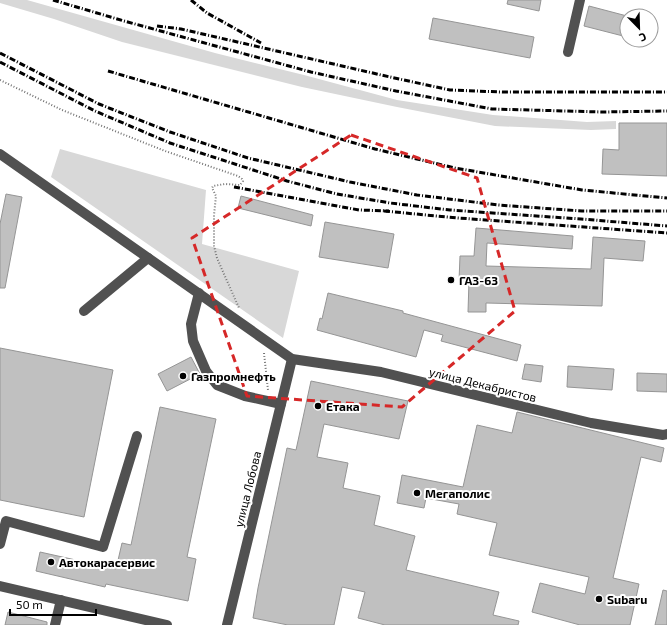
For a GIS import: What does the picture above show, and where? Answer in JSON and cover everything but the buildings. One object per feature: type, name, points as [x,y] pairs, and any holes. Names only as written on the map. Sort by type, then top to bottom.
[{"type":"street","points":[[568,52],[580,0]]},
{"type":"street","points":[[0,154],[292,359]]},
{"type":"street","points":[[84,311],[148,258]]},
{"type":"street","points":[[199,293],[191,324],[193,341],[206,371],[217,385],[245,396],[281,404]]},
{"type":"street","name":"улица Лобова","points":[[227,625],[292,359]]},
{"type":"street","name":"улица Декабристов","points":[[292,359],[381,372],[591,423],[663,435],[667,434]]},
{"type":"street","points":[[0,544],[6,521],[103,547],[137,436]]},
{"type":"street","points":[[0,586],[167,625]]},
{"type":"street","points":[[55,625],[61,600]]},
{"type":"path","points":[[0,80],[62,110],[166,151],[238,176],[242,179],[243,181],[240,185],[225,184],[213,186],[212,188],[216,196],[214,215],[214,246],[217,258],[239,309]]},
{"type":"path","points":[[263,338],[269,402]]},
{"type":"highlighted area","points":[[351,135],[477,178],[515,311],[402,407],[247,396],[192,238]]},
{"type":"shaded area","points":[[0,0],[27,0],[215,53],[397,100],[493,115],[587,122],[616,121],[616,129],[591,130],[495,126],[397,107],[302,87],[122,42],[54,19],[0,3]]},
{"type":"shaded area","points":[[60,149],[206,190],[202,244],[299,271],[283,338],[51,177]]},
{"type":"railway","points":[[53,0],[311,72],[396,91],[492,109],[602,112],[667,111]]},
{"type":"railway","points":[[191,0],[207,13],[261,43]]},
{"type":"railway","points":[[157,26],[181,29],[450,90],[502,92],[667,92]]},
{"type":"railway","points":[[0,53],[99,104],[170,132],[248,158],[350,182],[417,195],[498,205],[582,211],[667,211]]},
{"type":"railway","points":[[0,62],[95,111],[170,143],[287,181],[337,194],[390,203],[450,210],[667,226]]},
{"type":"railway","points":[[108,71],[375,149],[455,168],[582,190],[667,198]]},
{"type":"railway","points":[[234,187],[359,210],[389,211]]},
{"type":"railway","points":[[384,211],[458,218],[667,233]]},
{"type":"place","name":"ГАЗ-63","points":[[451,280]]},
{"type":"place","name":"Газпромнефть","points":[[183,376]]},
{"type":"place","name":"Етака","points":[[318,406]]},
{"type":"place","name":"Мегаполис","points":[[417,493]]},
{"type":"place","name":"Автокарасервис","points":[[51,562]]},
{"type":"place","name":"Subaru","points":[[599,599]]}]
